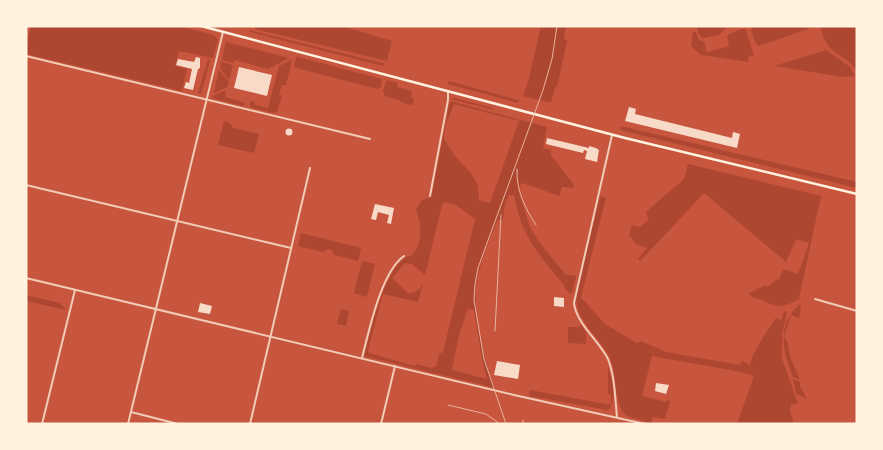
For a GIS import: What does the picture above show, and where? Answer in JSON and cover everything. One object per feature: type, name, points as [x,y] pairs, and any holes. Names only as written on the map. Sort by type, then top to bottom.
[{"type":"main road","points":[[201,26],[612,135],[857,194]]},
{"type":"street","points":[[128,424],[223,32]]},
{"type":"street","points":[[26,56],[370,139]]},
{"type":"street","points":[[430,196],[448,100],[448,91]]},
{"type":"street","points":[[612,135],[578,276],[574,303],[576,312],[602,349],[610,364],[617,417]]},
{"type":"street","points":[[250,424],[310,168]]},
{"type":"street","points":[[26,185],[291,248]]},
{"type":"street","points":[[362,358],[372,320],[387,278],[395,264],[404,256]]},
{"type":"street","points":[[26,278],[514,395],[645,424]]},
{"type":"street","points":[[42,424],[75,290]]},
{"type":"street","points":[[815,300],[857,311]]},
{"type":"street","points":[[381,424],[396,366]]},
{"type":"street","points":[[131,412],[178,424]]},
{"type":"shaded area","points":[[31,26],[178,26],[214,35],[218,40],[213,58],[179,51],[175,66],[187,69],[182,91],[26,54]]},
{"type":"shaded area","points":[[255,26],[342,26],[392,41],[387,61],[255,29]]},
{"type":"shaded area","points":[[541,26],[566,26],[564,38],[567,41],[557,87],[555,87],[551,103],[523,96]]},
{"type":"shaded area","points":[[697,26],[724,26],[725,29],[719,35],[703,38],[699,35]]},
{"type":"shaded area","points":[[753,26],[807,26],[808,29],[759,46],[756,44],[751,31]]},
{"type":"shaded area","points":[[820,26],[857,26],[857,71],[829,46],[824,39]]},
{"type":"shaded area","points":[[745,28],[754,55],[748,57],[749,62],[701,55],[691,46],[693,32],[696,32],[698,39],[705,43],[706,52],[727,47],[729,43],[727,37],[729,34]]},
{"type":"shaded area","points":[[249,30],[386,64],[383,66],[250,32]]},
{"type":"shaded area","points":[[226,42],[289,58],[268,69],[235,60],[233,63],[222,60]]},
{"type":"shaded area","points":[[826,50],[850,67],[855,76],[843,77],[774,66]]},
{"type":"shaded area","points":[[298,57],[382,79],[381,87],[378,89],[296,68],[294,66]]},
{"type":"shaded area","points":[[208,59],[210,60],[201,94],[198,93]]},
{"type":"shaded area","points":[[291,60],[286,85],[282,85],[279,95],[282,96],[277,112],[273,113],[250,107],[250,101],[255,102],[255,105],[268,108],[279,66]]},
{"type":"shaded area","points":[[221,62],[233,65],[229,80],[220,68]]},
{"type":"shaded area","points":[[219,70],[229,82],[227,87],[214,93]]},
{"type":"shaded area","points":[[387,80],[398,83],[397,87],[412,91],[413,104],[403,103],[385,96],[383,90]]},
{"type":"shaded area","points":[[449,81],[519,100],[518,103],[448,84]]},
{"type":"shaded area","points":[[226,91],[225,97],[245,103],[245,105],[242,106],[212,98]]},
{"type":"shaded area","points":[[454,98],[493,108],[494,110],[451,99]]},
{"type":"shaded area","points":[[450,101],[547,127],[543,148],[551,150],[551,155],[574,185],[573,188],[562,187],[559,196],[523,183],[520,185],[521,188],[518,189],[530,227],[537,239],[565,274],[576,276],[572,294],[564,287],[526,234],[514,195],[509,195],[505,204],[503,220],[498,220],[496,223],[484,254],[476,286],[476,309],[481,338],[487,366],[495,388],[364,356],[385,286],[399,263],[408,256],[411,256],[418,246],[420,228],[416,210],[418,205],[426,198],[431,198]],"holes":[[[454,104],[519,121],[490,203],[479,200],[478,185],[444,139],[446,124]],[[443,202],[456,205],[475,219],[443,352],[439,354],[437,365],[432,368],[416,364],[415,366],[369,353],[368,350],[383,294],[418,302],[423,284],[418,290],[409,294],[392,278],[405,263],[412,264],[425,275]],[[468,309],[474,310],[487,379],[452,370],[459,335]]]},
{"type":"shaded area","points":[[224,121],[230,123],[233,128],[259,134],[254,153],[218,145]]},
{"type":"shaded area","points":[[621,126],[857,182],[857,188],[620,130]]},
{"type":"shaded area","points":[[688,164],[821,196],[799,299],[785,305],[776,306],[752,297],[749,293],[766,285],[768,287],[777,279],[779,280],[783,269],[798,274],[809,243],[796,239],[786,262],[704,193],[640,261],[638,259],[647,248],[636,244],[629,235],[632,225],[640,227],[649,220],[646,212],[684,179]]},
{"type":"shaded area","points":[[600,196],[606,198],[581,297],[605,324],[637,343],[641,341],[666,352],[740,365],[742,361],[750,365],[760,342],[776,318],[781,320],[784,311],[787,312],[782,335],[782,358],[798,404],[791,404],[790,411],[794,424],[737,424],[754,376],[652,356],[642,396],[666,402],[667,400],[670,401],[665,419],[653,417],[651,423],[632,418],[623,412],[618,400],[612,363],[604,348],[582,318],[576,301]]},
{"type":"shaded area","points":[[301,233],[361,248],[358,261],[334,255],[332,250],[328,249],[323,252],[298,246]]},
{"type":"shaded area","points":[[362,261],[375,264],[367,297],[354,293]]},
{"type":"shaded area","points":[[26,295],[60,303],[66,310],[26,301]]},
{"type":"shaded area","points":[[799,305],[801,305],[799,318],[791,315],[784,337],[787,321],[792,313]]},
{"type":"shaded area","points":[[341,309],[349,311],[346,326],[337,324]]},
{"type":"shaded area","points":[[581,325],[586,333],[586,344],[568,343],[568,327],[578,327]]},
{"type":"shaded area","points":[[784,337],[800,380],[793,377],[784,349]]},
{"type":"shaded area","points":[[608,367],[613,395],[611,406],[608,410],[529,396],[530,390],[611,405],[611,394],[608,394]]},
{"type":"shaded area","points":[[793,379],[800,382],[800,386],[807,399],[796,394]]},
{"type":"building","points":[[196,57],[200,58],[200,68],[198,69],[193,90],[184,88],[186,82],[189,83],[192,69],[176,65],[178,59],[194,62]]},
{"type":"building","points":[[239,67],[272,75],[267,96],[234,88]]},
{"type":"building","points":[[629,107],[636,109],[635,114],[732,138],[733,132],[740,134],[737,148],[625,121]]},
{"type":"building","points":[[289,128],[293,132],[289,136],[285,132]]},
{"type":"building","points":[[547,138],[596,148],[599,150],[597,162],[585,159],[587,151],[584,150],[583,153],[546,144]]},
{"type":"building","points":[[375,204],[394,208],[391,224],[387,223],[389,215],[378,212],[376,220],[371,219]]},
{"type":"building","points":[[554,297],[564,298],[564,307],[554,306]]},
{"type":"building","points":[[200,303],[212,306],[210,314],[198,312]]},
{"type":"building","points":[[497,361],[520,365],[518,379],[494,375]]},
{"type":"building","points":[[656,383],[669,385],[666,394],[655,391]]},
{"type":"railway","points":[[506,424],[484,359],[474,300],[475,284],[478,268],[543,90],[552,59],[557,26]]},
{"type":"railway","points":[[517,169],[518,184],[522,198],[536,225]]},
{"type":"railway","points":[[495,331],[501,215]]},
{"type":"railway","points":[[448,405],[486,414],[500,424]]}]
